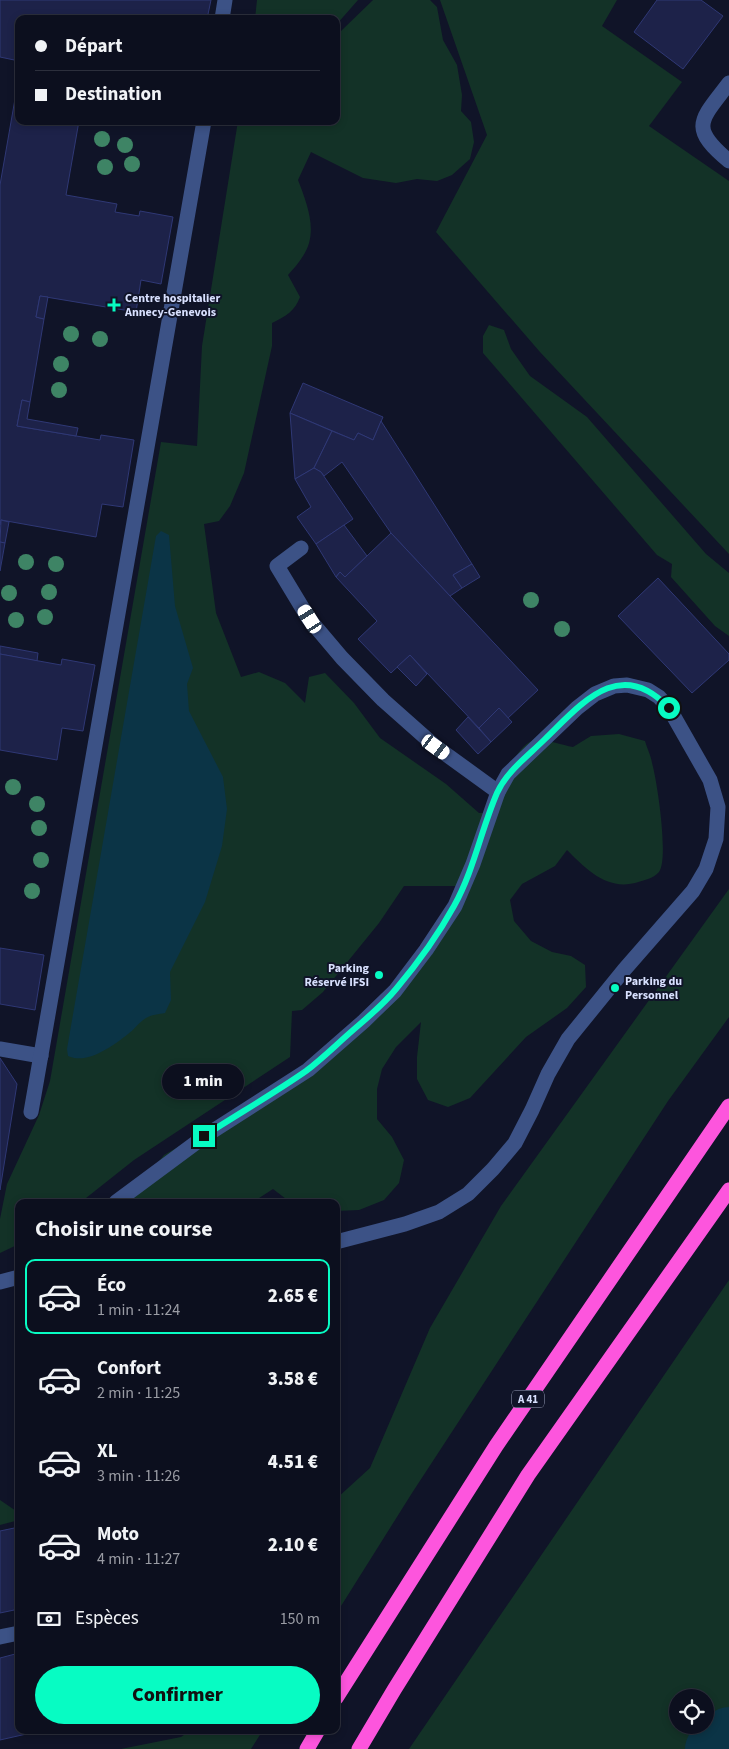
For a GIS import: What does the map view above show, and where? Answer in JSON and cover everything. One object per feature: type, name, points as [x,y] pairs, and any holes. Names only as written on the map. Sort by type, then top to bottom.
[{"type":"highway","name":"A 41","points":[[340,1692],[496,1446],[729,1106]]},
{"type":"highway","points":[[359,1749],[528,1475],[729,1190]]},
{"type":"highway","points":[[307,1749],[316,1734]]},
{"type":"lane","points":[[223,15],[225,0]]},
{"type":"lane","points":[[729,83],[705,115],[702,128],[707,141],[729,161]]},
{"type":"lane","points":[[31,1112],[203,125]]},
{"type":"lane","points":[[301,548],[277,566],[310,619],[342,658],[383,700],[436,747],[498,792]]},
{"type":"lane","points":[[120,1199],[204,1136],[308,1070],[364,1021],[395,991],[426,950],[454,906],[473,864],[498,792],[508,774],[577,708],[595,694],[614,686],[627,685],[648,690],[659,697],[669,708],[710,780],[718,807],[716,838],[706,869],[693,891],[624,970],[568,1039],[548,1074],[515,1142],[493,1170],[468,1194],[439,1212],[405,1224],[340,1241]]},
{"type":"lane","points":[[0,1049],[41,1056]]},
{"type":"lane","points":[[0,1282],[15,1278]]},
{"type":"lane","points":[[0,1636],[15,1633]]},
{"type":"green space","points":[[257,0],[358,0],[340,20],[340,15],[255,15]]},
{"type":"green space","points":[[373,0],[430,0],[437,7],[443,40],[457,65],[462,95],[461,111],[471,122],[474,142],[470,159],[452,175],[437,181],[417,179],[396,183],[363,178],[311,152],[298,180],[308,208],[311,228],[310,237],[308,247],[303,256],[288,275],[300,297],[289,313],[272,323],[272,346],[244,473],[230,506],[219,521],[204,524],[216,613],[241,677],[259,672],[285,683],[305,703],[309,677],[325,673],[354,703],[380,738],[446,784],[479,813],[496,812],[505,781],[515,758],[529,742],[542,740],[573,747],[591,736],[619,734],[645,741],[657,785],[662,836],[662,864],[659,872],[648,879],[635,883],[615,883],[606,881],[589,871],[567,850],[555,866],[522,884],[510,900],[514,921],[531,941],[552,952],[571,956],[585,965],[586,987],[567,1008],[526,1037],[470,1098],[448,1107],[428,1100],[417,1079],[417,1057],[421,1022],[396,1047],[382,1069],[377,1089],[377,1119],[392,1137],[404,1160],[399,1183],[384,1200],[359,1210],[340,1211],[340,1199],[286,1199],[273,1189],[258,1199],[128,1199],[164,1155],[277,1090],[412,978],[461,886],[404,886],[379,923],[323,992],[302,1010],[292,1011],[290,1057],[134,1160],[85,1199],[15,1199],[15,1246],[0,1253],[0,1219],[7,1184],[39,1115],[50,1081],[161,442],[197,446],[202,346],[237,125],[340,125],[340,32]]},
{"type":"green space","points":[[440,0],[617,0],[602,26],[682,82],[649,126],[729,181],[729,554],[540,352],[436,232],[487,135]]},
{"type":"green space","points":[[489,325],[504,330],[511,349],[530,376],[587,417],[706,554],[729,573],[729,636],[715,626],[671,577],[672,564],[657,555],[483,353],[483,336]]},
{"type":"green space","points":[[729,889],[729,1017],[668,1101],[412,1493],[340,1608],[340,1495],[370,1468],[430,1328],[501,1206]]},
{"type":"green space","points":[[729,1280],[729,1749],[409,1749]]},
{"type":"green space","points":[[0,1500],[15,1510],[15,1521],[0,1525]]},
{"type":"green space","points":[[185,1734],[260,1734],[251,1749],[121,1749],[181,1737]]},
{"type":"water","points":[[161,531],[169,535],[175,606],[193,668],[187,684],[189,711],[223,777],[227,809],[222,846],[205,902],[170,972],[171,1000],[165,1013],[146,1018],[122,1039],[100,1053],[83,1058],[75,1058],[68,1056],[67,1049],[156,536]]},
{"type":"building","points":[[0,0],[211,0],[208,15],[15,15],[15,60],[0,57]]},
{"type":"building","points":[[657,0],[701,0],[723,16],[683,69],[634,32]]},
{"type":"building","name":"Centre hospitalier Annecy-Genevois","points":[[15,99],[15,125],[78,125],[66,195],[117,204],[115,212],[139,216],[140,211],[173,217],[161,284],[141,280],[136,312],[40,296],[36,317],[44,319],[30,402],[22,400],[17,426],[100,440],[101,435],[134,440],[123,507],[102,504],[96,537],[1,520],[0,525],[0,185]]},
{"type":"building","points":[[40,296],[48,297],[44,319],[36,317]]},
{"type":"building","points":[[303,383],[383,417],[373,440],[358,433],[354,440],[290,413]]},
{"type":"building","points":[[22,400],[30,402],[27,419],[78,428],[76,436],[17,426]]},
{"type":"building","points":[[290,413],[332,431],[314,468],[295,479]]},
{"type":"building","points":[[381,421],[472,564],[453,575],[462,588],[450,596],[391,533],[342,462],[324,476],[314,468],[332,431],[354,440],[358,433],[373,440]]},
{"type":"building","points":[[314,468],[321,472],[353,519],[316,544],[297,517],[311,507],[295,479]]},
{"type":"building","points":[[1,520],[9,522],[5,543],[0,542]]},
{"type":"building","points":[[344,525],[367,556],[345,577],[340,572],[336,577],[316,544]]},
{"type":"building","points":[[391,533],[538,690],[508,718],[499,708],[479,728],[410,655],[391,673],[358,639],[377,621],[336,577],[340,572],[345,577]]},
{"type":"building","points":[[0,542],[5,543],[0,571]]},
{"type":"building","points":[[472,564],[480,577],[462,588],[453,575]]},
{"type":"building","points":[[658,578],[729,654],[729,660],[692,693],[618,616]]},
{"type":"building","points":[[0,646],[38,653],[37,661],[0,654]]},
{"type":"building","points":[[0,654],[61,665],[62,659],[95,665],[83,731],[62,728],[57,760],[0,750]]},
{"type":"building","points":[[410,655],[427,674],[416,686],[397,667]]},
{"type":"building","points":[[499,708],[512,722],[491,742],[479,728]]},
{"type":"building","points":[[468,717],[491,742],[478,754],[456,730]]},
{"type":"building","points":[[0,948],[44,955],[35,1010],[0,1004]]},
{"type":"building","points":[[0,1058],[17,1084],[0,1190]]},
{"type":"building","points":[[15,1528],[15,1610],[0,1613],[0,1531]]},
{"type":"building","points":[[15,1654],[15,1734],[26,1734],[0,1740],[0,1658]]},
{"type":"waterway","points":[[712,1749],[729,1734]]},
{"type":"place","name":"Centre hospitalier Annecy-Genevois","points":[[114,305]]},
{"type":"place","name":"Parking Réservé IFSI","points":[[379,975]]},
{"type":"place","name":"Parking du Personnel","points":[[615,988]]},
{"type":"route","points":[[204,1136],[308,1070],[395,991],[426,950],[454,906],[473,864],[498,792],[508,774],[577,708],[595,694],[614,686],[627,685],[648,690],[659,697],[669,708]]}]
